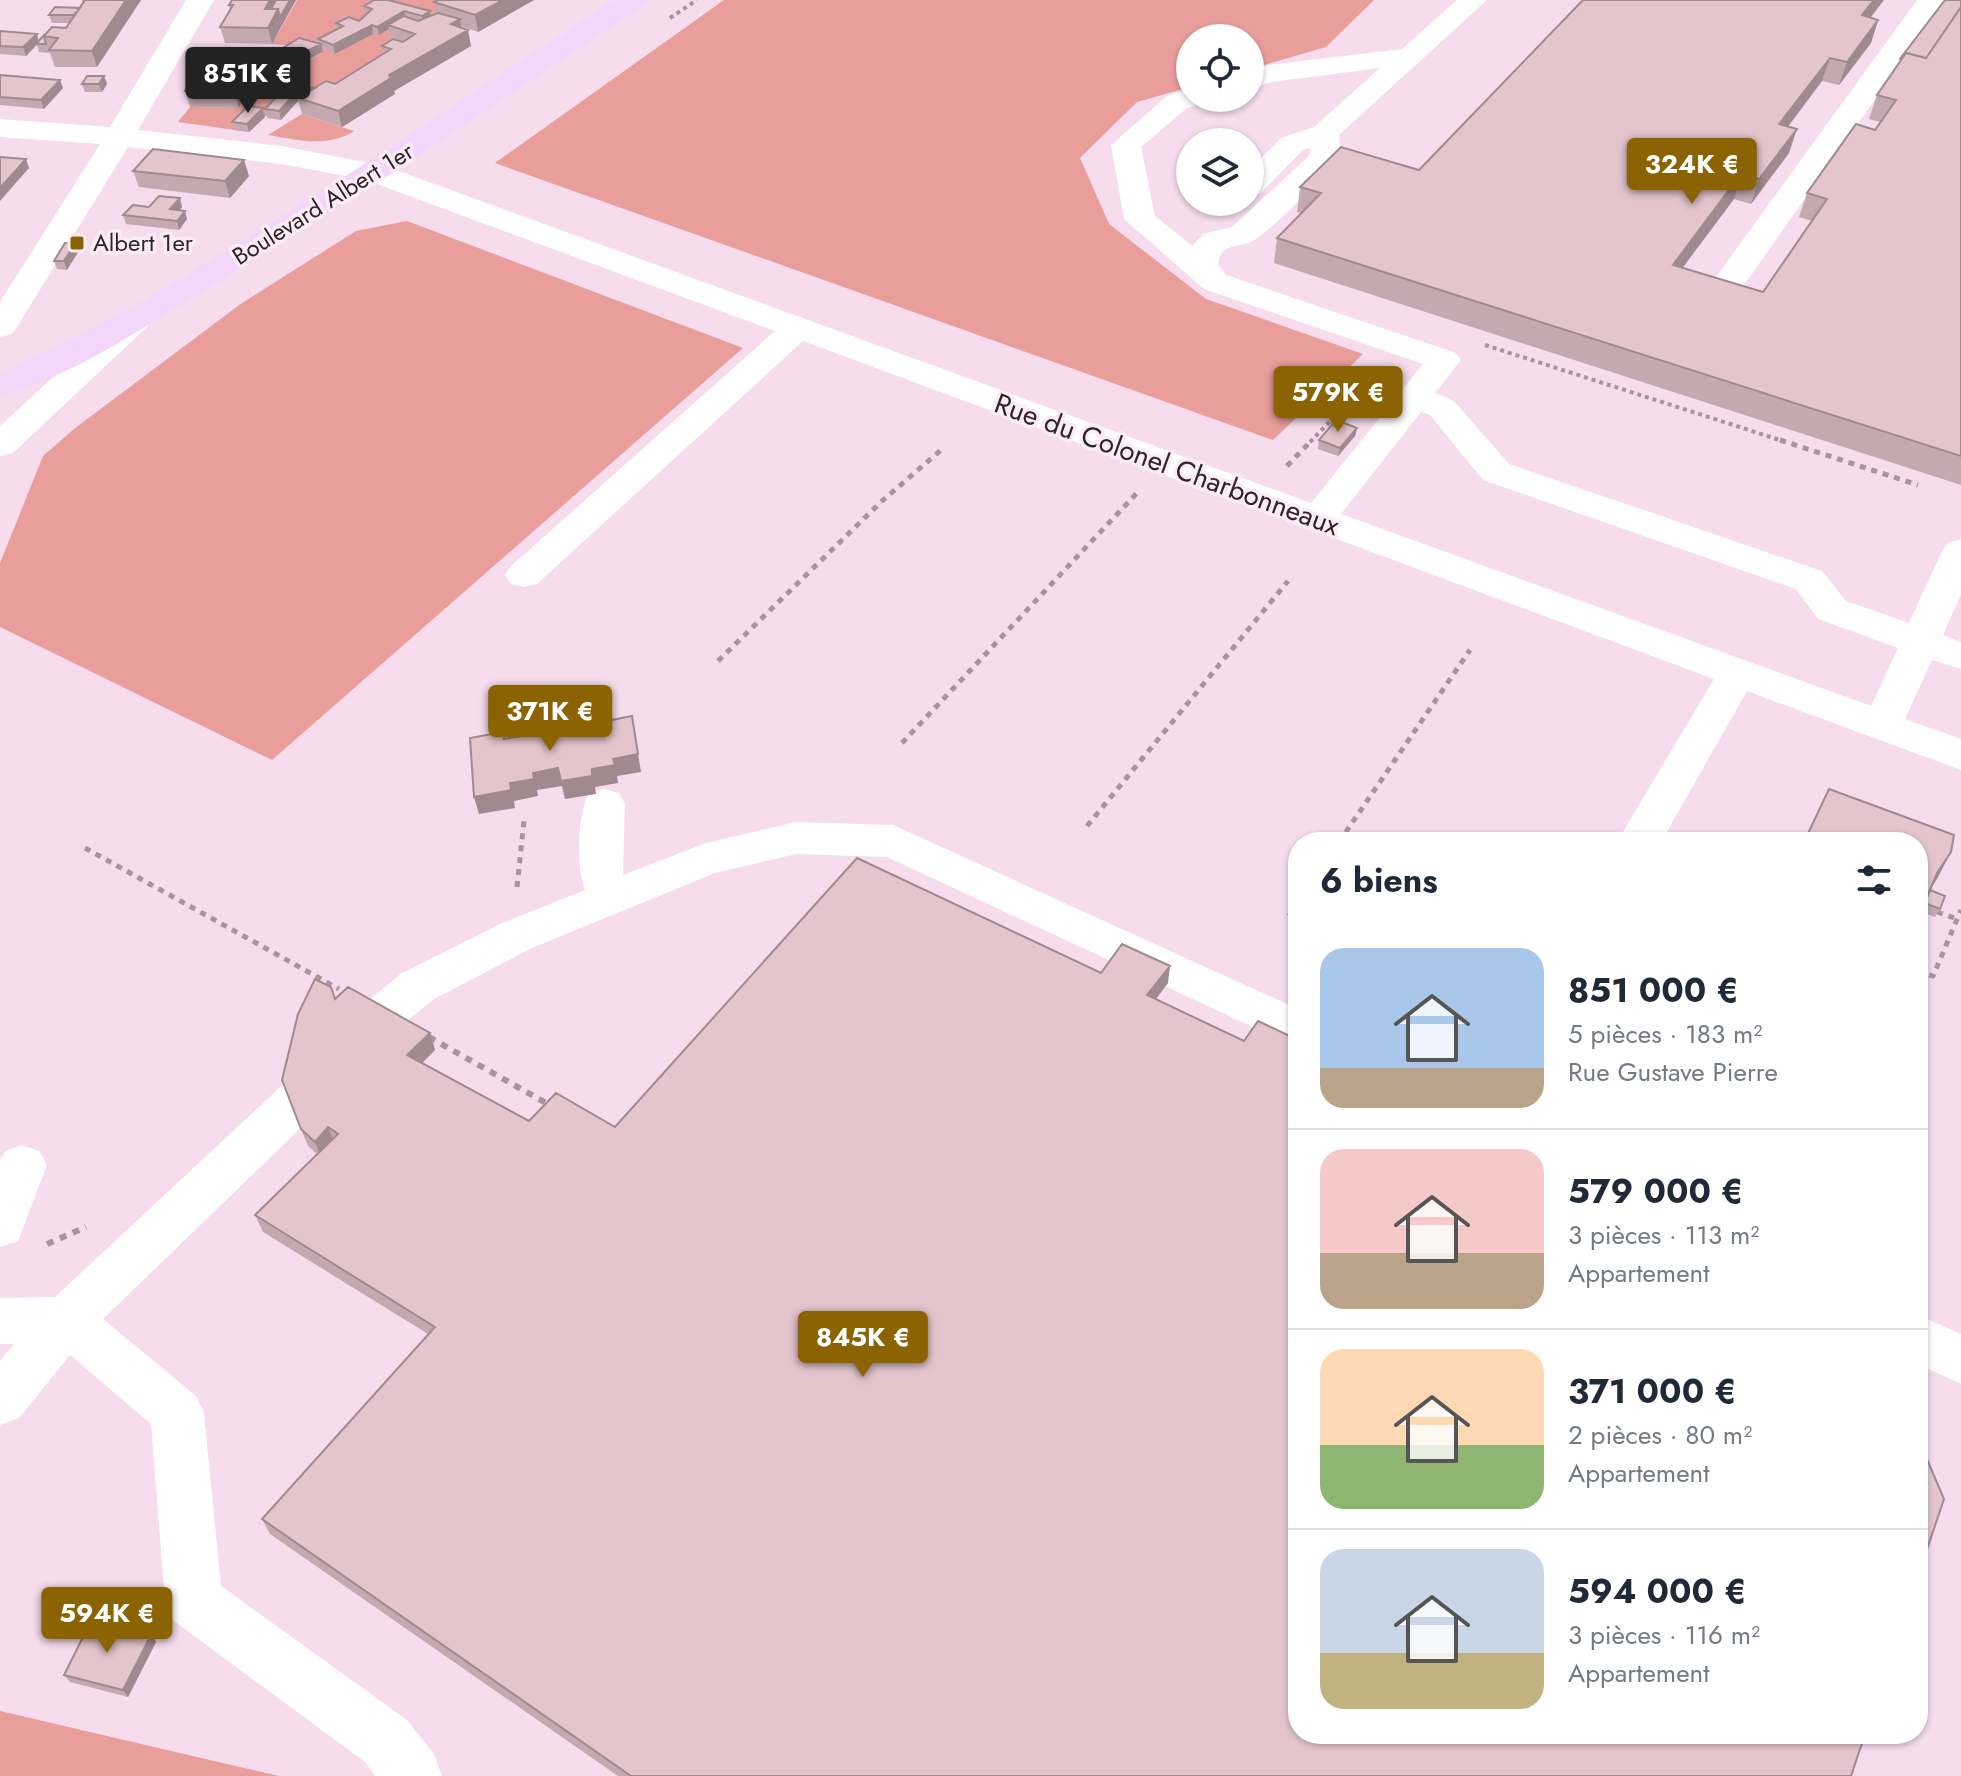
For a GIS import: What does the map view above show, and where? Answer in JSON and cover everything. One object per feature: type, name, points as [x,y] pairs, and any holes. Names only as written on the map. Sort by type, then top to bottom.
[{"type":"main road","name":"Boulevard Albert 1er","points":[[0,385],[74,354],[135,320],[374,172],[632,0]]},
{"type":"street","points":[[0,327],[120,137],[200,0]]},
{"type":"street","points":[[1264,172],[1292,144],[1324,133],[1473,0]]},
{"type":"street","points":[[1725,288],[1931,0]]},
{"type":"street","points":[[1264,75],[1410,56]]},
{"type":"street","points":[[1176,103],[1126,145],[1140,219],[1215,282],[1444,360],[1317,519]]},
{"type":"street","name":"Rue du Colonel Charbonneaux","points":[[0,128],[120,137],[325,161],[374,172],[1961,755]]},
{"type":"street","points":[[1215,282],[1202,265],[1204,252],[1214,241],[1243,234],[1325,157],[1324,133]]},
{"type":"street","points":[[1214,241],[1207,227],[1218,216]]},
{"type":"street","points":[[11,261],[44,261]]},
{"type":"street","points":[[0,445],[135,320]]},
{"type":"street","points":[[524,575],[798,328]]},
{"type":"street","points":[[1414,397],[1442,408],[1496,472],[1809,580],[1832,610],[1961,656]]},
{"type":"street","points":[[1882,726],[1961,551]]},
{"type":"street","points":[[1645,832],[1737,673]]},
{"type":"street","points":[[604,804],[601,875],[611,898]]},
{"type":"street","points":[[0,1401],[66,1320],[292,1106],[386,1012],[432,979],[516,936],[706,859],[796,838],[893,841],[1288,1025]]},
{"type":"street","points":[[0,1226],[22,1165]]},
{"type":"street","points":[[0,1321],[66,1320],[177,1413],[194,1601],[386,1741],[412,1776]]},
{"type":"street","points":[[1928,1343],[1961,1360]]},
{"type":"path","points":[[1485,345],[1918,485]]},
{"type":"path","points":[[1287,467],[1405,346]]},
{"type":"path","points":[[718,661],[882,501],[941,450]]},
{"type":"path","points":[[902,743],[1165,463]]},
{"type":"path","points":[[1087,826],[1288,581]]},
{"type":"path","points":[[1346,832],[1470,650]]},
{"type":"path","points":[[517,890],[524,821]]},
{"type":"path","points":[[85,848],[546,1103]]},
{"type":"path","points":[[1928,974],[1933,976],[1961,910]]},
{"type":"path","points":[[1937,912],[1957,919]]},
{"type":"shaded area","points":[[297,0],[472,0],[419,51],[339,100],[289,93],[249,132],[178,122],[190,107],[239,108],[260,70],[273,66],[302,70],[303,62],[322,53],[301,46],[272,44]]},
{"type":"shaded area","points":[[724,0],[1374,0],[1326,47],[1264,65],[1264,24],[1176,24],[1176,91],[1137,102],[1080,158],[1109,224],[1206,299],[1363,354],[1273,440],[495,163]]},
{"type":"shaded area","points":[[302,114],[354,131],[323,141],[268,135]]},
{"type":"shaded area","points":[[407,221],[743,348],[272,760],[0,627],[0,563],[43,456],[74,429],[242,303],[356,231]]},
{"type":"shaded area","points":[[0,1711],[279,1776],[0,1776]]},
{"type":"building","points":[[85,0],[126,0],[92,51],[49,50],[58,38],[44,36],[52,27],[66,28]]},
{"type":"building","points":[[232,0],[270,0],[265,9],[278,9],[268,28],[220,27],[233,5],[229,5]]},
{"type":"building","points":[[276,0],[290,0],[280,17],[278,9],[271,9]]},
{"type":"building","points":[[374,0],[388,0],[430,11],[422,16],[404,11],[377,27],[372,25],[333,45],[318,39],[343,26],[336,23],[349,17],[359,21],[372,9],[364,6]]},
{"type":"building","points":[[503,0],[475,15],[434,2]]},
{"type":"building","points":[[1583,0],[1874,0],[1862,15],[1878,20],[1847,62],[1830,58],[1779,124],[1797,129],[1759,179],[1741,174],[1673,265],[1763,292],[1827,199],[1807,193],[1856,124],[1875,130],[1896,100],[1877,95],[1906,53],[1926,58],[1961,7],[1961,456],[1277,238],[1321,193],[1300,187],[1341,147],[1419,170]]},
{"type":"building","points":[[1945,0],[1961,0],[1961,7],[1926,58],[1906,53],[1901,60],[1900,59]]},
{"type":"building","points":[[55,7],[80,8],[74,15],[49,15]]},
{"type":"building","points":[[438,13],[460,19],[451,24],[468,30],[389,75],[391,78],[338,111],[298,98],[326,81],[335,84],[391,49],[382,46],[393,39],[403,42],[415,34],[388,25],[404,16],[418,21]]},
{"type":"building","points":[[0,31],[37,34],[23,47],[0,46]]},
{"type":"building","points":[[45,34],[46,44],[36,44]]},
{"type":"building","points":[[299,38],[321,44],[301,54],[300,62],[271,58],[278,51]]},
{"type":"building","points":[[206,53],[256,53],[234,91],[185,91]]},
{"type":"building","points":[[0,75],[60,80],[41,100],[0,97]]},
{"type":"building","points":[[87,76],[104,76],[99,84],[82,84]]},
{"type":"building","points":[[284,77],[303,80],[297,86],[315,88],[305,93],[273,88]]},
{"type":"building","points":[[282,91],[296,93],[279,111],[265,109]]},
{"type":"building","points":[[248,106],[263,108],[247,124],[232,122]]},
{"type":"building","points":[[153,149],[244,160],[225,181],[133,171]]},
{"type":"building","points":[[0,157],[26,159],[0,188]]},
{"type":"building","points":[[159,196],[180,198],[170,209],[185,211],[177,221],[123,215],[133,205],[149,207]]},
{"type":"building","points":[[65,243],[75,243],[64,261],[54,261]]},
{"type":"building","points":[[1336,420],[1357,428],[1340,448],[1319,440]]},
{"type":"building","points":[[632,716],[638,754],[613,759],[615,765],[592,769],[592,776],[561,781],[558,768],[533,773],[534,779],[510,783],[511,790],[474,797],[470,738],[503,732],[504,739],[550,731],[549,724],[585,718],[586,725]]},
{"type":"building","points":[[1829,789],[1954,835],[1951,852],[1928,894],[1928,832],[1809,832]]},
{"type":"building","points":[[857,858],[1101,973],[1122,944],[1170,966],[1147,995],[1244,1041],[1258,1021],[1288,1035],[1288,1744],[1862,1744],[1851,1776],[631,1776],[262,1519],[435,1327],[255,1215],[338,1134],[328,1127],[315,1142],[301,1129],[282,1080],[298,1014],[315,979],[331,987],[335,999],[348,987],[430,1033],[407,1055],[529,1121],[556,1093],[615,1127]]},
{"type":"building","points":[[1930,890],[1945,896],[1940,909],[1928,904]]},
{"type":"building","points":[[1928,1461],[1944,1499],[1928,1546]]},
{"type":"building","points":[[91,1621],[151,1635],[123,1690],[64,1675]]},
{"type":"place","name":"Albert 1er","points":[[77,243]]}]
